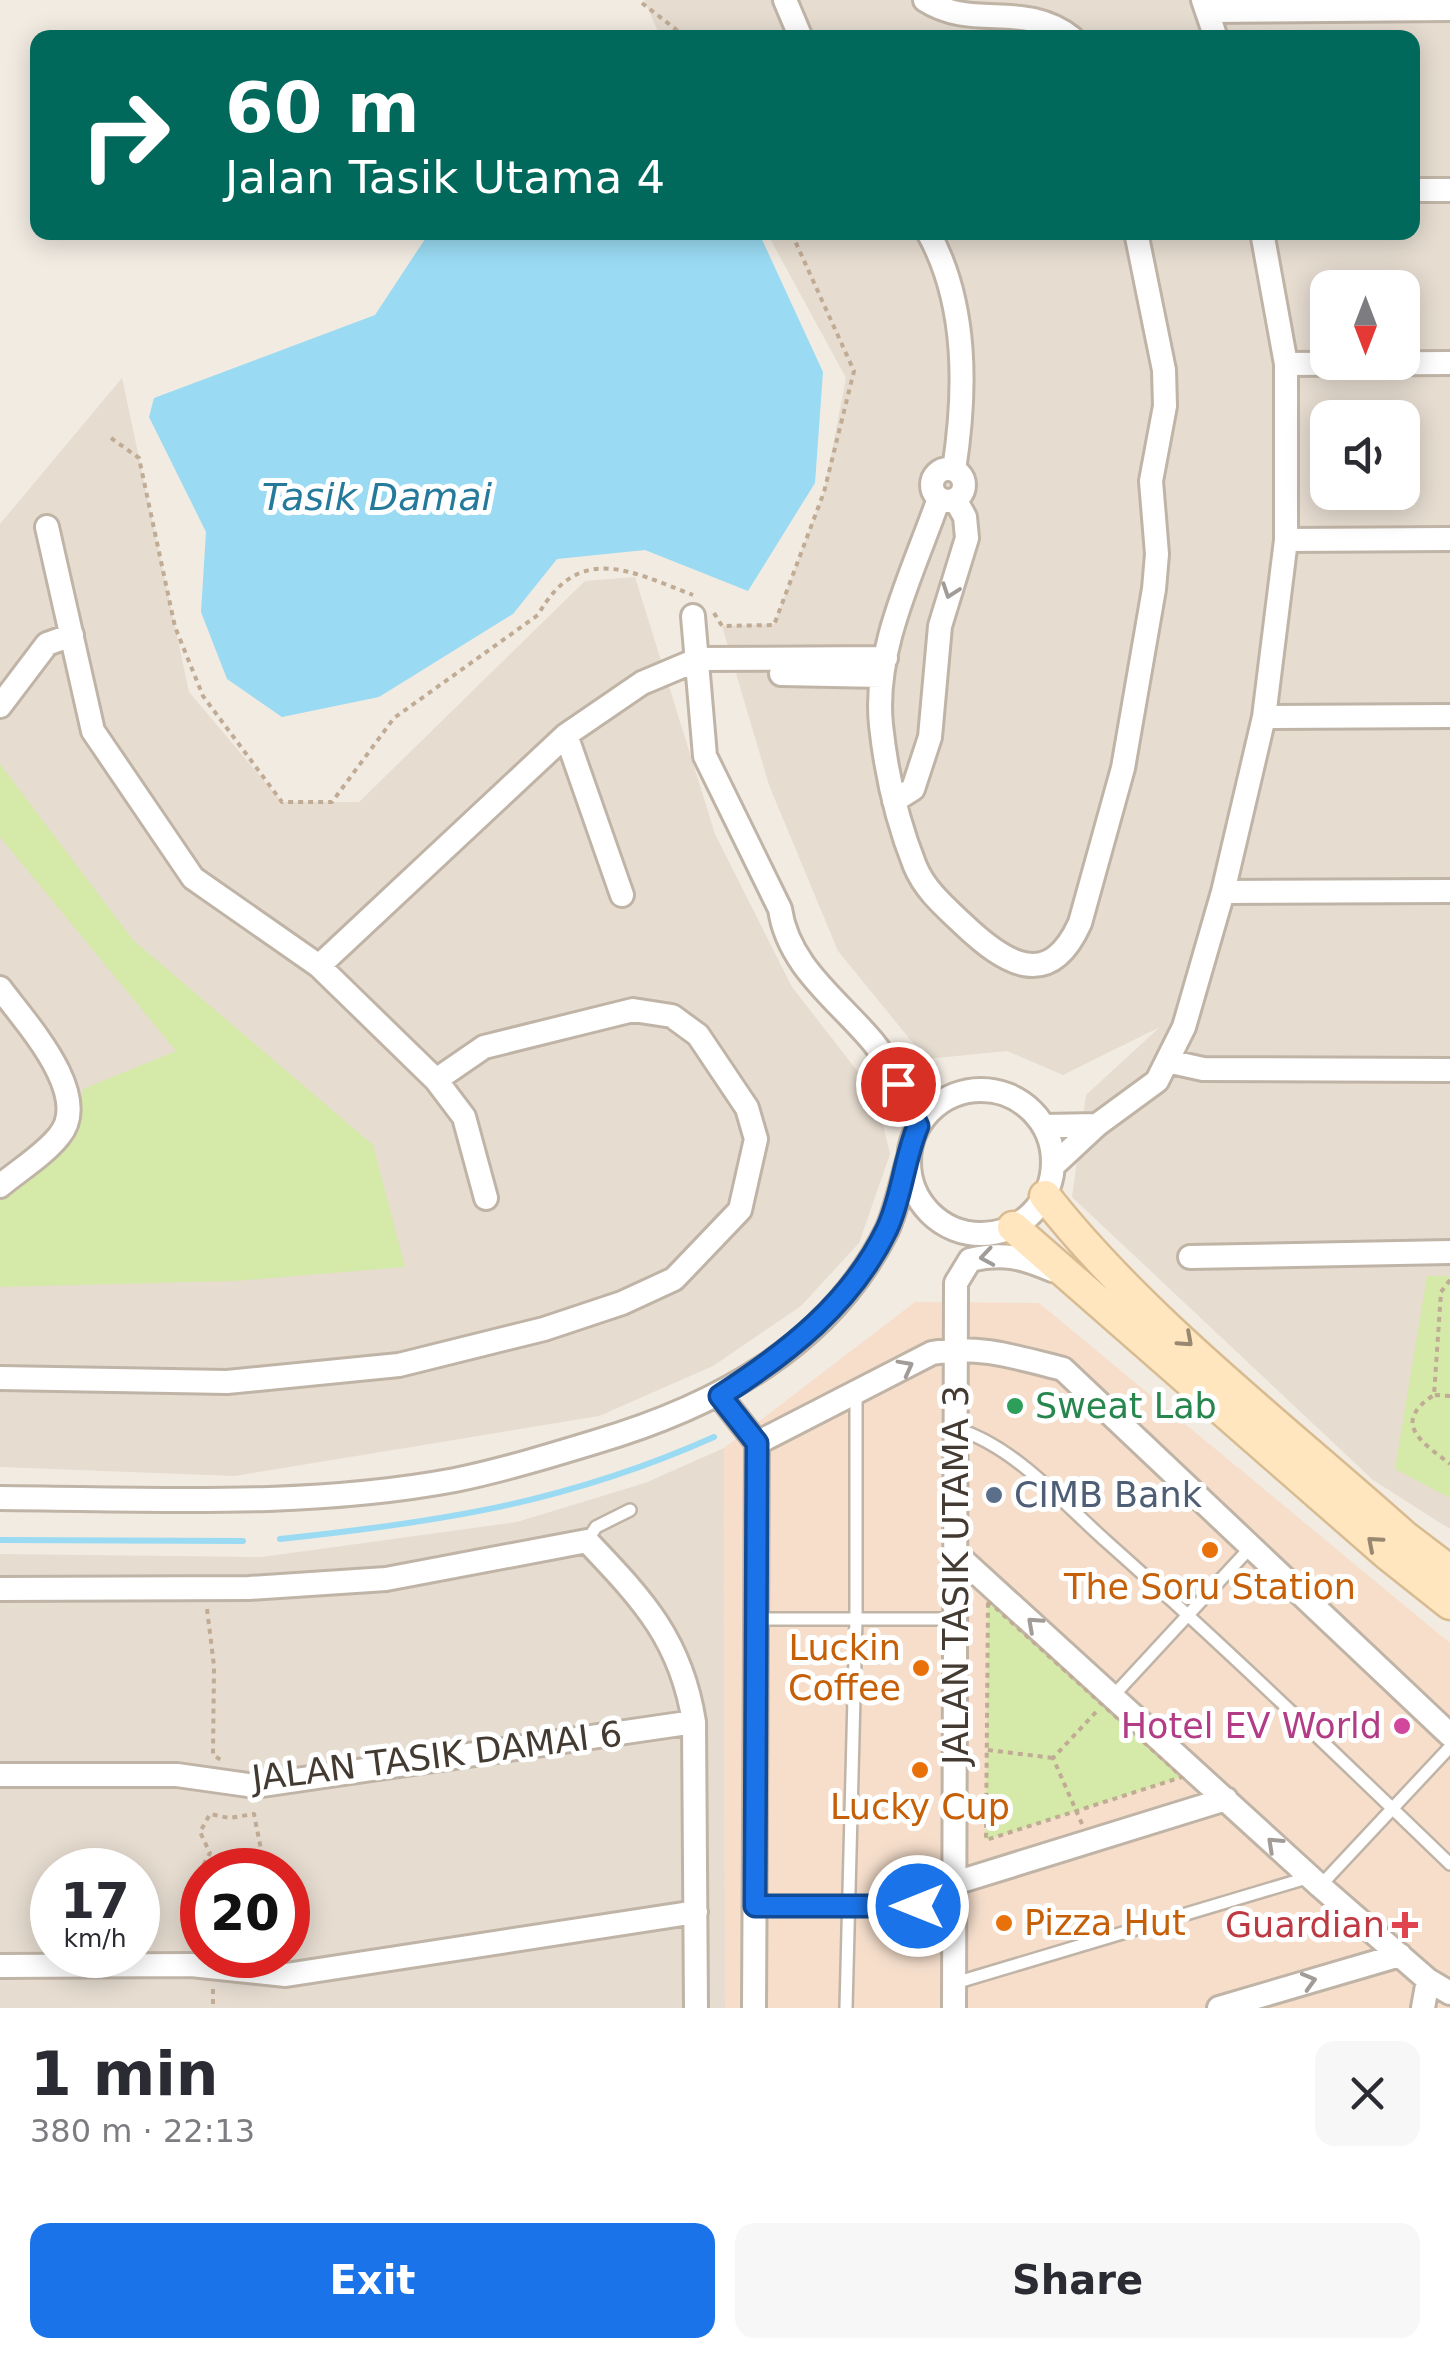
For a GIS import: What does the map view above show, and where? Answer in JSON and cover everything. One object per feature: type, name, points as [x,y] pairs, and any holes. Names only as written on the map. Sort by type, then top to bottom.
[{"type":"street","points":[[925,0],[961,15],[1041,19]]},
{"type":"street","points":[[788,1],[798,30]]},
{"type":"street","points":[[1214,30],[1206,6],[1450,9]]},
{"type":"street","points":[[1420,190],[1450,190]]},
{"type":"street","points":[[894,801],[914,790],[930,736],[940,626],[967,538],[965,517],[932,484],[935,475],[954,470],[964,411],[962,366],[944,270],[931,240]]},
{"type":"street","points":[[947,498],[884,667],[881,724],[894,801],[916,868],[930,892],[986,946],[1020,966],[1032,966],[1048,962],[1071,944],[1124,768],[1154,590],[1157,554],[1151,481],[1165,406],[1164,370],[1138,240]]},
{"type":"street","points":[[1054,1165],[1097,1125],[1157,1081],[1184,1027],[1223,892],[1264,717],[1286,540],[1286,364],[1263,240]]},
{"type":"street","points":[[1286,364],[1450,364]]},
{"type":"street","points":[[47,527],[93,732],[193,878],[320,966],[436,1080],[464,1116],[486,1198]]},
{"type":"street","points":[[1286,540],[1450,539]]},
{"type":"street","points":[[694,616],[692,667],[705,756],[780,909],[783,930],[798,960],[876,1046],[918,1126]]},
{"type":"street","points":[[0,706],[47,644],[72,635]]},
{"type":"street","points":[[320,966],[566,735],[642,683],[692,667],[884,667]]},
{"type":"street","points":[[1264,717],[1450,716]]},
{"type":"street","points":[[566,735],[622,895]]},
{"type":"street","points":[[1223,892],[1450,891]]},
{"type":"street","points":[[0,988],[56,1066],[68,1097],[69,1118],[60,1135],[0,1186]]},
{"type":"street","points":[[0,1378],[227,1382],[399,1365],[544,1329],[622,1304],[674,1279],[740,1210],[756,1139],[747,1108],[698,1035],[672,1016],[633,1010],[484,1048],[436,1080]]},
{"type":"street","points":[[1167,1062],[1203,1069],[1450,1070]]},
{"type":"street","points":[[898,1084],[943,1100]]},
{"type":"street","points":[[0,1498],[260,1499],[454,1480],[665,1421],[720,1396],[822,1320],[888,1228],[908,1157],[918,1126],[943,1100],[960,1092],[999,1092],[1016,1099],[1044,1126],[1054,1165],[1045,1196],[1013,1226],[991,1233],[968,1233],[946,1225],[928,1211],[916,1195],[908,1157]]},
{"type":"street","points":[[1044,1126],[1097,1125]]},
{"type":"street","points":[[1045,1196],[1127,1306],[1450,1604]]},
{"type":"street","points":[[888,1228],[928,1211]]},
{"type":"street","points":[[1013,1226],[1078,1282],[1127,1306],[1450,1570]]},
{"type":"street","points":[[1190,1257],[1450,1252]]},
{"type":"street","name":"JALAN TASIK UTAMA 3","points":[[954,2008],[956,1282],[970,1260],[995,1254],[1023,1257],[1078,1282]]},
{"type":"street","points":[[767,1438],[932,1353],[957,1348],[1063,1369],[1450,1735]]},
{"type":"street","points":[[754,2008],[756,1619],[767,1438],[750,1414],[748,1401],[758,1371]]},
{"type":"street","points":[[720,1396],[767,1438]]},
{"type":"street","points":[[0,1589],[207,1588],[386,1579],[586,1541],[648,1605],[688,1682],[694,1722],[696,2008]]},
{"type":"street","points":[[956,1554],[1108,1700],[1428,1980],[1450,1993]]},
{"type":"street","name":"JALAN TASIK DAMAI 6","points":[[0,1775],[177,1775],[255,1786],[694,1722]]},
{"type":"street","points":[[955,1894],[1226,1800]]},
{"type":"street","points":[[0,1966],[191,1965],[286,1975],[696,1912]]},
{"type":"street","points":[[1219,2008],[1400,1954]]},
{"type":"street","points":[[1423,2008],[1428,1980]]},
{"type":"street","points":[[1442,2008],[1450,2005]]},
{"type":"lane","points":[[846,2008],[856,1619],[856,1394]]},
{"type":"lane","points":[[956,1429],[983,1437],[1026,1471],[1188,1615],[1450,1864]]},
{"type":"lane","points":[[586,1541],[596,1528],[630,1510]]},
{"type":"lane","points":[[1108,1700],[1250,1549]]},
{"type":"lane","points":[[756,1619],[956,1619]]},
{"type":"lane","points":[[954,1983],[1315,1882],[1450,1747]]},
{"type":"lane","points":[[755,1906],[846,1906],[955,1894]]},
{"type":"path","points":[[642,4],[676,30]]},
{"type":"path","points":[[111,438],[139,458],[175,627],[202,696],[282,802],[332,802],[394,718],[538,615],[551,592],[580,571],[618,566],[706,600],[722,626],[774,625],[824,492],[854,371],[795,240]]},
{"type":"path","points":[[1449,1461],[1422,1446],[1413,1425],[1416,1412],[1434,1395],[1441,1292],[1450,1280]]},
{"type":"path","points":[[1434,1395],[1450,1396]]},
{"type":"path","points":[[207,1588],[214,1666],[214,1754],[225,1763],[223,1780]]},
{"type":"path","points":[[988,1602],[1108,1700],[1182,1777],[986,1840],[986,1750],[988,1602]]},
{"type":"path","points":[[1052,1758],[1108,1700]]},
{"type":"path","points":[[986,1750],[1052,1758]]},
{"type":"path","points":[[1052,1758],[1078,1810]]},
{"type":"path","points":[[240,1804],[243,1816]]},
{"type":"path","points":[[209,1848],[200,1825],[210,1814],[254,1814],[261,1848]]},
{"type":"shaded area","points":[[644,0],[1450,0],[1450,1529],[1373,1480],[1072,1197],[1086,1095],[1160,1027],[1063,1075],[1007,1051],[926,1059],[838,951],[769,785],[722,626],[774,624],[824,492],[846,378],[771,240],[1420,240],[1420,30],[657,30]]},
{"type":"shaded area","points":[[122,378],[189,692],[282,802],[359,802],[585,581],[635,577],[715,834],[792,987],[876,1095],[890,1154],[859,1243],[801,1306],[713,1366],[599,1416],[235,1476],[0,1467],[0,524]]},
{"type":"shaded area","points":[[915,1302],[1039,1303],[1450,1643],[1450,2008],[725,2008],[724,1448]]},
{"type":"shaded area","points":[[724,1448],[725,2008],[0,2008],[0,1554],[262,1557],[517,1522],[645,1483]]},
{"type":"green space","points":[[0,764],[133,940],[373,1145],[405,1267],[235,1281],[0,1287],[0,1199],[76,1136],[83,1089],[176,1051],[0,837]]},
{"type":"green space","points":[[1427,1276],[1450,1276],[1450,1498],[1395,1469]]},
{"type":"green space","points":[[988,1601],[1167,1763],[1182,1777],[986,1840]]},
{"type":"water","name":"Tasik Damai","points":[[424,240],[762,240],[823,372],[815,483],[748,591],[645,550],[557,559],[513,614],[379,697],[282,717],[227,679],[201,612],[206,532],[149,417],[154,398],[375,315]]},
{"type":"waterway","points":[[280,1539],[449,1517],[554,1494],[659,1460],[714,1437]]},
{"type":"waterway","points":[[0,1540],[243,1541]]},
{"type":"place","name":"Sweat Lab","points":[[1015,1406]]},
{"type":"place","name":"CIMB Bank","points":[[994,1495]]},
{"type":"place","name":"The Soru Station","points":[[1210,1550]]},
{"type":"place","name":"Luckin Coffee","points":[[921,1668]]},
{"type":"place","name":"Hotel EV World","points":[[1402,1726]]},
{"type":"place","name":"Lucky Cup","points":[[920,1770]]},
{"type":"place","name":"Pizza Hut","points":[[1004,1923]]},
{"type":"place","name":"Guardian","points":[[1405,1925]]},
{"type":"route","points":[[898,1084],[918,1126],[888,1228],[842,1297],[811,1331],[720,1396],[757,1443],[755,1906],[918,1906]]}]
